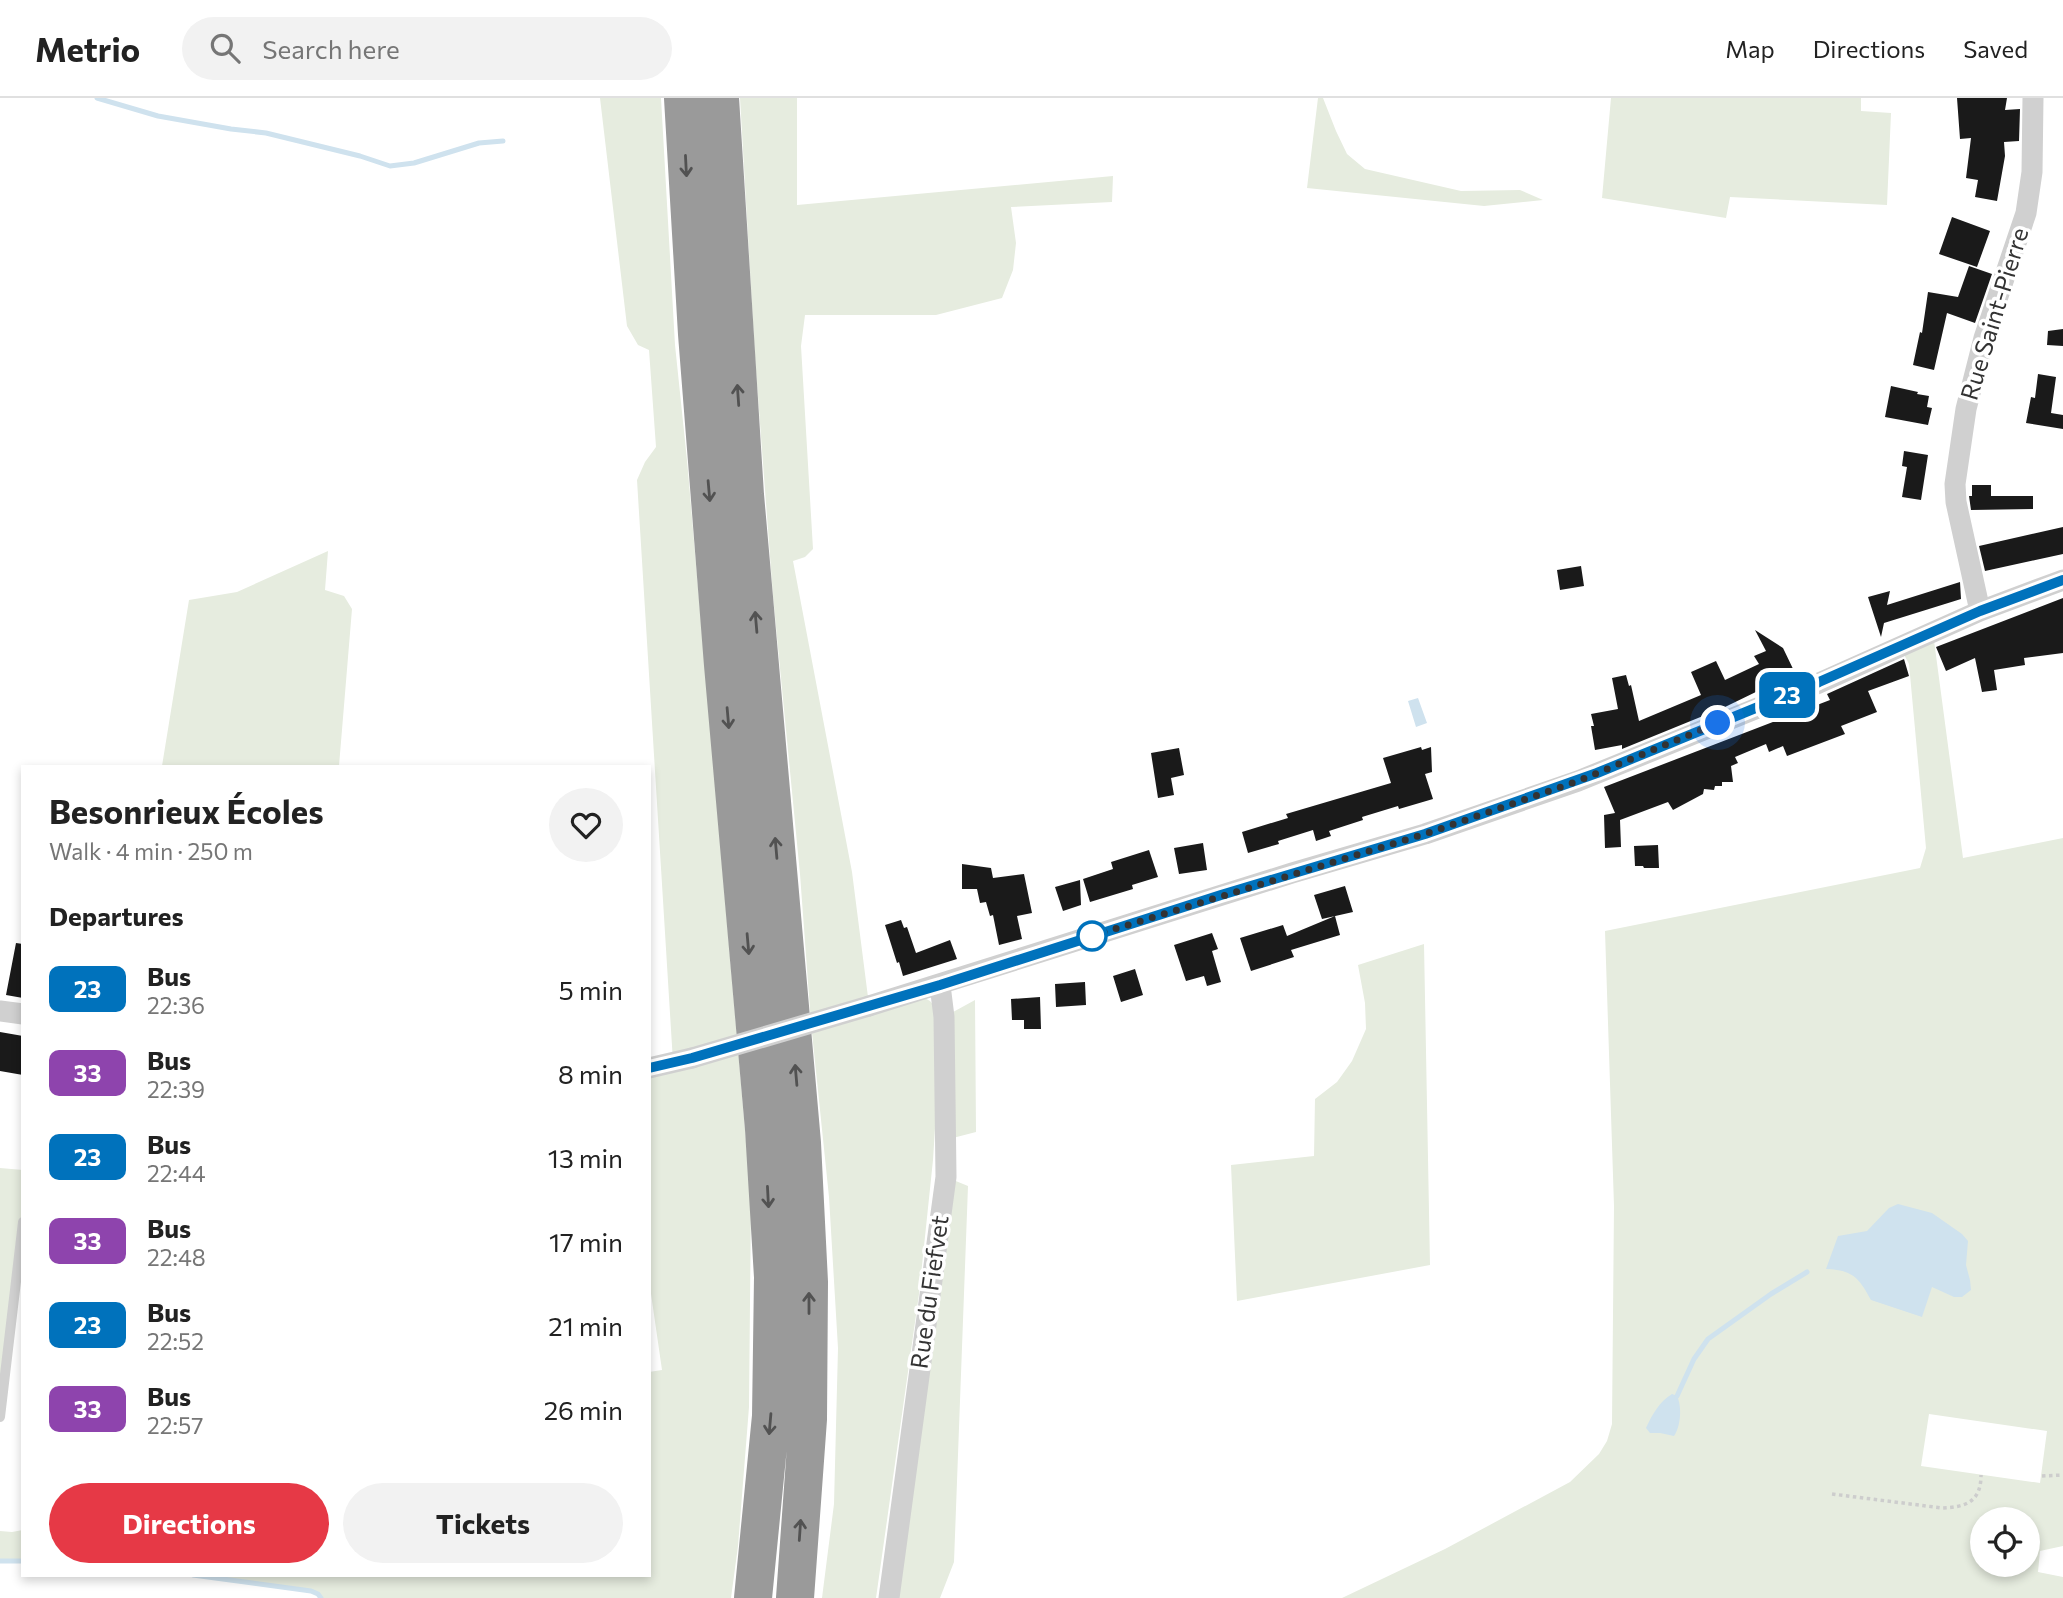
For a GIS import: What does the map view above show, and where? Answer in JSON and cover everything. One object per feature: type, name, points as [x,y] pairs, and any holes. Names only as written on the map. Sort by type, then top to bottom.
[{"type":"highway","points":[[682,98],[698,347],[773,1277],[771,1416],[753,1598]]},
{"type":"highway","points":[[720,98],[745,495],[802,1143],[808,1268],[808,1419],[795,1598]]},
{"type":"highway","points":[[744,1598],[763,1504]]},
{"type":"street","name":"Rue Saint-Pierre","points":[[1980,611],[1956,502],[1955,484],[1966,410],[1984,338],[2026,214],[2032,173],[2033,98]]},
{"type":"street","points":[[651,1068],[940,985],[1425,834],[1578,781],[1819,682],[1980,611],[2063,580]]},
{"type":"street","name":"Rue du Fiefvet","points":[[889,1598],[946,1177],[944,1017],[940,985]]},
{"type":"street","points":[[0,1011],[21,1014]]},
{"type":"lane","points":[[0,1417],[21,1239]]},
{"type":"path","points":[[1832,1494],[1942,1508],[1958,1507],[1969,1503],[1975,1497],[1981,1486],[1981,1475]]},
{"type":"path","points":[[2042,1476],[2063,1475]]},
{"type":"shaded area","points":[[600,98],[661,98],[675,345],[751,1199],[749,1407],[731,1598],[321,1598],[311,1591],[208,1577],[651,1577],[651,1372],[662,1370],[651,1294],[651,1068],[673,1062],[637,480],[656,447],[649,350],[638,345],[627,326]]},
{"type":"shaded area","points":[[740,98],[797,98],[797,205],[1113,176],[1112,202],[1011,207],[1016,243],[1013,270],[1002,298],[936,315],[805,315],[801,346],[813,549],[805,557],[793,561],[852,872],[869,1005],[923,997],[930,1001],[942,1016],[933,1160],[919,1294],[876,1598],[822,1598],[834,1504],[838,1348],[829,1197],[773,596],[755,357]]},
{"type":"shaded area","points":[[1318,98],[1323,98],[1347,154],[1365,169],[1461,191],[1520,190],[1543,200],[1484,206],[1307,188]]},
{"type":"shaded area","points":[[1611,98],[1861,98],[1861,111],[1891,113],[1887,205],[1730,197],[1726,218],[1602,198]]},
{"type":"shaded area","points":[[328,551],[325,590],[344,596],[352,609],[339,765],[162,765],[189,600],[237,592]]},
{"type":"shaded area","points":[[1933,633],[1963,858],[2063,838],[2063,1546],[2040,1551],[2040,1507],[1970,1507],[1970,1577],[2040,1577],[2040,1572],[2063,1577],[2063,1598],[1342,1598],[1445,1549],[1570,1482],[1599,1454],[1607,1441],[1612,1424],[1614,1206],[1605,931],[1920,868],[1926,848],[1909,664],[1900,647]],"holes":[[[1929,1414],[2047,1431],[2040,1483],[1921,1466]]]},
{"type":"shaded area","points":[[1424,944],[1430,1265],[1237,1301],[1231,1165],[1314,1156],[1315,1099],[1337,1082],[1352,1061],[1366,1029],[1365,1003],[1358,965]]},
{"type":"shaded area","points":[[975,1000],[976,1132],[945,1140],[944,1017]]},
{"type":"shaded area","points":[[0,1168],[21,1170],[21,1239],[0,1417]]},
{"type":"shaded area","points":[[946,1177],[968,1186],[954,1562],[940,1598],[889,1598]]},
{"type":"shaded area","points":[[21,1530],[21,1561],[0,1561],[0,1531]]},
{"type":"water","points":[[1418,698],[1427,723],[1416,727],[1408,701]]},
{"type":"water","points":[[1898,1204],[1932,1213],[1968,1241],[1966,1265],[1971,1290],[1962,1297],[1954,1297],[1932,1287],[1922,1317],[1871,1300],[1863,1286],[1849,1273],[1826,1269],[1838,1236],[1867,1231],[1889,1208]]},
{"type":"water","points":[[1672,1394],[1679,1400],[1680,1410],[1674,1436],[1650,1433],[1646,1428],[1651,1418]]},
{"type":"building","points":[[1957,98],[2007,98],[2005,110],[2020,109],[2019,141],[2004,142],[2005,156],[1997,201],[1975,197],[1978,180],[1966,178],[1971,138],[1960,139]]},
{"type":"building","points":[[1952,217],[1990,231],[1977,267],[1939,254]]},
{"type":"building","points":[[1969,266],[1992,274],[1975,323],[1947,313],[1934,370],[1913,365],[1920,332],[1922,333],[1928,292],[1958,297]]},
{"type":"building","points":[[2063,329],[2063,346],[2047,345],[2048,331]]},
{"type":"building","points":[[2038,374],[2056,377],[2051,413],[2063,415],[2063,429],[2026,423],[2031,397],[2035,398]]},
{"type":"building","points":[[1891,386],[1929,396],[1927,407],[1932,408],[1928,425],[1885,417]]},
{"type":"building","points":[[1904,451],[1928,455],[1921,500],[1902,497],[1907,467],[1902,466]]},
{"type":"building","points":[[1972,485],[1991,485],[1991,496],[2033,496],[2033,509],[1971,510],[1969,496],[1972,496]]},
{"type":"building","points":[[2063,527],[2063,554],[1985,571],[1979,546]]},
{"type":"building","points":[[1581,566],[1584,586],[1560,590],[1557,570]]},
{"type":"building","points":[[1960,582],[1961,599],[1884,623],[1881,637],[1868,597],[1890,591],[1887,605]]},
{"type":"building","points":[[2063,598],[2063,653],[2024,658],[2025,665],[1994,670],[1997,690],[1982,692],[1975,658],[1946,671],[1936,647]]},
{"type":"building","points":[[1755,630],[1783,648],[1795,673],[1725,707],[1622,749],[1622,745],[1595,750],[1591,714],[1618,709],[1612,678],[1626,675],[1639,721],[1701,695],[1691,672],[1716,661],[1725,680],[1759,664],[1754,656],[1766,651]]},
{"type":"building","points":[[1904,659],[1909,676],[1868,691],[1877,712],[1841,726],[1845,734],[1787,756],[1783,746],[1769,752],[1766,744],[1735,757],[1738,763],[1731,766],[1733,782],[1722,782],[1722,786],[1715,786],[1714,790],[1704,789],[1703,794],[1673,810],[1668,802],[1620,820],[1621,847],[1605,848],[1604,815],[1615,813],[1604,787],[1830,700],[1827,694]]},
{"type":"building","points":[[1421,747],[1422,750],[1431,747],[1432,772],[1425,774],[1433,799],[1362,817],[1363,820],[1329,831],[1331,836],[1316,841],[1313,830],[1248,853],[1242,832],[1288,818],[1286,814],[1391,783],[1383,758]]},
{"type":"building","points":[[1179,748],[1184,775],[1171,778],[1174,795],[1158,798],[1151,753]]},
{"type":"building","points":[[1203,843],[1207,870],[1179,874],[1174,848]]},
{"type":"building","points":[[1658,845],[1659,868],[1635,866],[1634,846]]},
{"type":"building","points":[[1149,850],[1158,877],[1132,885],[1133,889],[1090,902],[1083,879],[1113,869],[1111,862]]},
{"type":"building","points":[[962,864],[991,868],[993,878],[1024,874],[1032,913],[1017,916],[1022,939],[999,945],[993,915],[990,916],[986,902],[980,903],[977,889],[962,889]]},
{"type":"building","points":[[1080,880],[1081,905],[1063,911],[1055,887]]},
{"type":"building","points":[[1345,886],[1353,912],[1322,919],[1314,895]]},
{"type":"building","points":[[1335,916],[1340,935],[1291,950],[1294,957],[1251,971],[1240,938],[1283,925],[1287,936]]},
{"type":"building","points":[[901,920],[904,928],[907,927],[916,953],[950,940],[957,959],[903,976],[885,925]]},
{"type":"building","points":[[1212,933],[1218,949],[1212,951],[1221,982],[1207,986],[1204,976],[1186,981],[1174,945]]},
{"type":"building","points":[[16,943],[21,944],[21,998],[6,995]]},
{"type":"building","points":[[1135,969],[1143,995],[1121,1002],[1113,976]]},
{"type":"building","points":[[1085,982],[1086,1005],[1056,1007],[1055,984]]},
{"type":"building","points":[[1040,997],[1041,1029],[1024,1029],[1024,1020],[1012,1020],[1011,999]]},
{"type":"building","points":[[0,1032],[21,1036],[21,1075],[0,1071]]},
{"type":"waterway","points":[[97,98],[158,116],[266,133],[390,166],[414,163],[479,143],[503,141]]},
{"type":"waterway","points":[[1677,1396],[1694,1359],[1708,1339],[1807,1272]]},
{"type":"waterway","points":[[0,1561],[21,1561]]},
{"type":"waterway","points":[[208,1577],[311,1591],[321,1598]]},
{"type":"bus line","name":"23","points":[[651,1068],[940,985],[1221,895],[1425,834],[1578,781],[1819,682],[1980,611],[2063,580]]},
{"type":"route","points":[[1092,936],[1425,834],[1578,781],[1718,723]]}]
